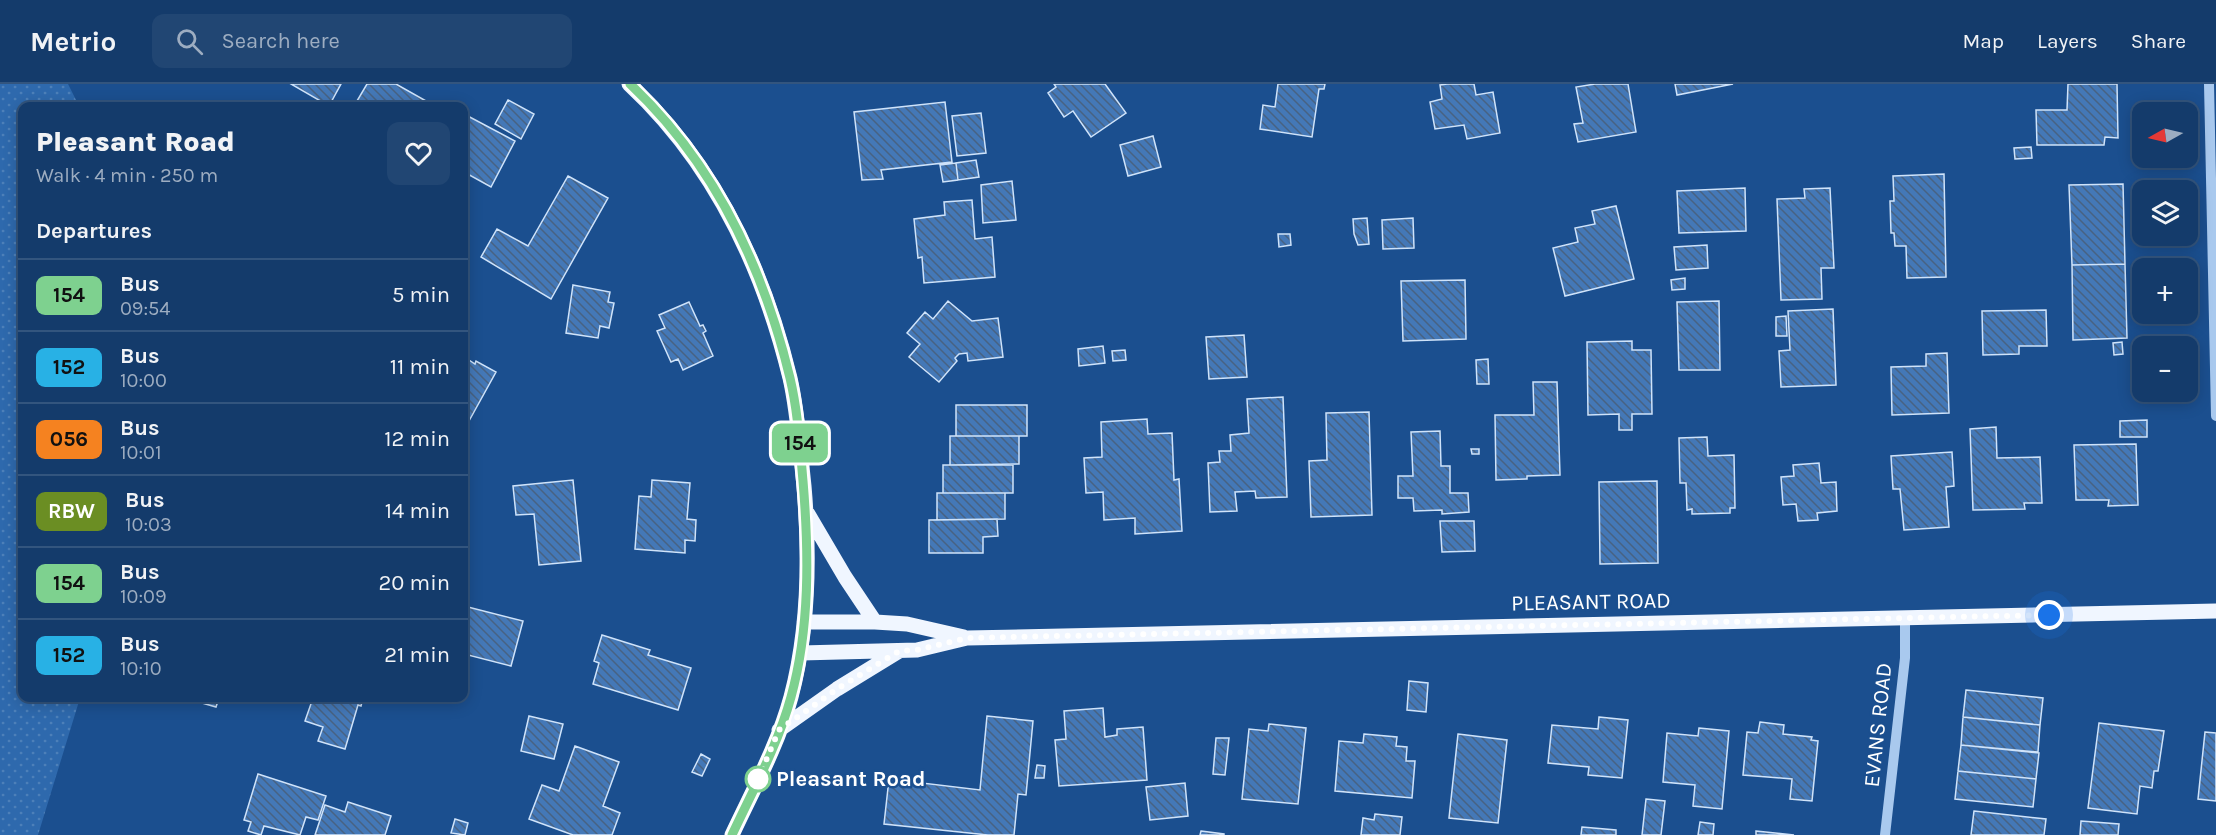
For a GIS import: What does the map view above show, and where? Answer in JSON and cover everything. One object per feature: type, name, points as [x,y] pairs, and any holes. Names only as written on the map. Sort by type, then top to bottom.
[{"type":"main road","points":[[630,84],[676,135],[710,179],[738,229],[758,276],[775,326],[790,379],[799,430],[806,511],[807,560],[801,653],[791,698],[779,730],[732,835]]},
{"type":"main road","points":[[806,511],[844,577],[874,622]]},
{"type":"main road","name":"PLEASANT ROAD","points":[[801,653],[917,650],[967,638],[2216,611]]},
{"type":"main road","name":"PLEASANT ROAD","points":[[804,622],[907,624],[967,638]]},
{"type":"main road","points":[[779,730],[837,689],[899,651]]},
{"type":"street","points":[[2209,84],[2216,416]]},
{"type":"street","name":"EVANS ROAD","points":[[1885,835],[1905,658],[1905,618]]},
{"type":"shaded area","points":[[0,84],[68,84],[77,102],[18,102],[18,702],[79,702],[38,835],[0,835]]},
{"type":"building","points":[[291,84],[341,84],[331,102],[322,102]]},
{"type":"building","points":[[367,84],[396,84],[428,102],[356,102]]},
{"type":"building","points":[[1054,84],[1105,84],[1126,113],[1091,137],[1073,111],[1064,117],[1048,93],[1056,87]]},
{"type":"building","points":[[1278,84],[1325,84],[1324,89],[1319,89],[1312,137],[1260,129],[1263,105],[1275,107]]},
{"type":"building","points":[[1474,84],[1476,95],[1493,92],[1500,133],[1467,139],[1464,125],[1435,129],[1430,102],[1442,99],[1440,85]]},
{"type":"building","points":[[1595,84],[1628,84],[1636,132],[1578,142],[1574,124],[1583,123],[1576,87]]},
{"type":"building","points":[[1675,84],[1733,84],[1677,95]]},
{"type":"building","points":[[2068,84],[2117,84],[2118,138],[2105,137],[2104,145],[2037,145],[2036,110],[2067,110]]},
{"type":"building","points":[[508,100],[534,114],[521,139],[495,124]]},
{"type":"building","points":[[945,102],[952,162],[881,170],[883,179],[862,180],[854,112]]},
{"type":"building","points":[[981,113],[986,153],[957,156],[952,116]]},
{"type":"building","points":[[468,116],[515,141],[491,187],[468,174]]},
{"type":"building","points":[[1153,136],[1161,167],[1128,176],[1120,145]]},
{"type":"building","points":[[2031,147],[2032,158],[2015,159],[2014,148]]},
{"type":"building","points":[[976,160],[979,177],[958,180],[956,163]]},
{"type":"building","points":[[956,163],[958,180],[943,182],[940,165]]},
{"type":"building","points":[[1944,174],[1946,277],[1907,278],[1906,246],[1895,246],[1894,233],[1891,233],[1890,201],[1894,201],[1893,176]]},
{"type":"building","points":[[568,176],[608,198],[551,299],[481,257],[497,229],[528,246]]},
{"type":"building","points":[[1012,181],[1016,220],[983,223],[981,185]]},
{"type":"building","points":[[2123,184],[2125,264],[2072,265],[2069,185]]},
{"type":"building","points":[[1745,188],[1746,231],[1679,233],[1677,191]]},
{"type":"building","points":[[1830,188],[1834,268],[1821,268],[1822,299],[1781,300],[1777,199],[1805,198],[1804,189]]},
{"type":"building","points":[[972,200],[975,239],[992,237],[995,277],[924,283],[922,257],[918,258],[914,219],[945,215],[944,202]]},
{"type":"building","points":[[1616,206],[1634,279],[1565,296],[1553,248],[1578,242],[1575,228],[1595,224],[1592,211]]},
{"type":"building","points":[[1367,218],[1369,244],[1358,245],[1354,234],[1353,219]]},
{"type":"building","points":[[1413,218],[1414,248],[1383,249],[1382,220]]},
{"type":"building","points":[[1278,234],[1290,234],[1291,245],[1279,247]]},
{"type":"building","points":[[1707,245],[1708,268],[1676,270],[1674,247]]},
{"type":"building","points":[[2125,264],[2127,338],[2073,340],[2072,265]]},
{"type":"building","points":[[1685,278],[1685,289],[1672,290],[1671,280]]},
{"type":"building","points":[[1465,280],[1466,339],[1403,341],[1401,281]]},
{"type":"building","points":[[573,285],[610,292],[608,302],[614,303],[609,328],[600,326],[598,338],[566,333]]},
{"type":"building","points":[[948,301],[972,321],[998,318],[1003,357],[968,361],[967,353],[959,354],[955,358],[957,361],[939,382],[909,357],[920,344],[907,333],[925,312],[933,319]]},
{"type":"building","points":[[1719,301],[1720,370],[1679,370],[1677,302]]},
{"type":"building","points":[[689,302],[700,326],[703,325],[706,331],[703,333],[713,356],[683,370],[678,359],[671,362],[657,331],[665,328],[659,315]]},
{"type":"building","points":[[1833,309],[1836,385],[1781,387],[1779,351],[1790,350],[1788,311]]},
{"type":"building","points":[[2046,310],[2047,346],[2019,346],[2019,354],[1983,355],[1982,311]]},
{"type":"building","points":[[1786,316],[1787,336],[1776,336],[1776,317]]},
{"type":"building","points":[[1244,335],[1247,377],[1209,379],[1206,337]]},
{"type":"building","points":[[1632,341],[1632,350],[1651,350],[1652,414],[1632,414],[1632,430],[1619,430],[1619,414],[1588,415],[1587,342]]},
{"type":"building","points":[[2122,342],[2123,354],[2114,355],[2113,343]]},
{"type":"building","points":[[1103,346],[1105,363],[1079,366],[1078,349]]},
{"type":"building","points":[[1125,350],[1126,360],[1113,361],[1112,351]]},
{"type":"building","points":[[1947,353],[1949,413],[1892,415],[1891,367],[1926,366],[1926,354]]},
{"type":"building","points":[[468,359],[496,372],[468,423]]},
{"type":"building","points":[[1488,359],[1489,384],[1477,384],[1476,360]]},
{"type":"building","points":[[1533,382],[1557,382],[1560,475],[1496,480],[1495,415],[1534,415]]},
{"type":"building","points":[[1283,397],[1287,497],[1256,498],[1255,491],[1235,492],[1237,511],[1210,512],[1208,463],[1220,462],[1219,451],[1231,451],[1230,435],[1249,433],[1247,399]]},
{"type":"building","points":[[956,405],[1027,405],[1027,436],[956,436]]},
{"type":"building","points":[[1369,412],[1372,515],[1311,517],[1309,461],[1327,460],[1326,413]]},
{"type":"building","points":[[1147,419],[1148,434],[1172,433],[1174,480],[1179,479],[1182,531],[1135,534],[1135,518],[1104,520],[1103,492],[1086,493],[1084,458],[1102,457],[1101,422]]},
{"type":"building","points":[[2147,420],[2147,437],[2120,437],[2120,421]]},
{"type":"building","points":[[1996,427],[1997,458],[2040,457],[2042,503],[2024,503],[2025,509],[1973,510],[1970,429]]},
{"type":"building","points":[[1440,431],[1441,466],[1450,466],[1450,493],[1468,493],[1469,512],[1442,514],[1442,510],[1414,511],[1413,498],[1398,498],[1398,476],[1413,476],[1411,432]]},
{"type":"building","points":[[950,436],[1019,436],[1019,464],[950,465]]},
{"type":"building","points":[[1707,437],[1708,456],[1734,455],[1735,508],[1730,508],[1730,513],[1692,514],[1692,509],[1687,510],[1686,483],[1680,483],[1679,438]]},
{"type":"building","points":[[2136,444],[2138,505],[2108,506],[2109,500],[2076,500],[2074,445]]},
{"type":"building","points":[[1471,449],[1479,449],[1479,454],[1472,454]]},
{"type":"building","points":[[1952,452],[1954,486],[1946,487],[1949,527],[1904,530],[1900,489],[1893,489],[1891,456]]},
{"type":"building","points":[[1819,463],[1821,483],[1836,482],[1837,511],[1817,513],[1818,520],[1798,521],[1796,504],[1783,505],[1781,477],[1794,476],[1793,465]]},
{"type":"building","points":[[943,465],[1013,465],[1013,493],[943,493]]},
{"type":"building","points":[[573,480],[581,561],[539,565],[534,514],[516,515],[513,486]]},
{"type":"building","points":[[652,480],[690,483],[687,519],[696,520],[695,541],[685,540],[685,553],[635,549],[639,496],[651,497]]},
{"type":"building","points":[[1657,481],[1658,563],[1600,564],[1599,482]]},
{"type":"building","points":[[937,493],[1005,493],[1005,519],[937,520]]},
{"type":"building","points":[[997,519],[998,536],[983,537],[983,553],[929,553],[929,520]]},
{"type":"building","points":[[1440,521],[1474,521],[1475,551],[1442,552]]},
{"type":"building","points":[[468,607],[523,621],[511,666],[468,655]]},
{"type":"building","points":[[602,635],[650,650],[648,655],[691,668],[678,710],[593,684],[599,663],[594,661]]},
{"type":"building","points":[[1409,681],[1428,683],[1426,712],[1407,710]]},
{"type":"building","points":[[1966,690],[2043,698],[2040,725],[1963,717]]},
{"type":"building","points":[[198,702],[218,702],[216,707]]},
{"type":"building","points":[[312,702],[362,702],[361,706],[358,705],[345,749],[318,741],[323,727],[305,721]]},
{"type":"building","points":[[1103,708],[1105,737],[1117,735],[1117,729],[1143,727],[1147,780],[1059,786],[1055,740],[1066,739],[1064,711]]},
{"type":"building","points":[[529,716],[563,724],[554,759],[521,751]]},
{"type":"building","points":[[987,716],[1033,721],[1026,795],[1018,794],[1014,835],[988,835],[884,824],[889,779],[980,790]]},
{"type":"building","points":[[1599,717],[1628,720],[1622,778],[1588,775],[1589,767],[1548,763],[1552,725],[1598,729]]},
{"type":"building","points":[[1963,717],[2040,725],[2038,752],[1961,745]]},
{"type":"building","points":[[1760,722],[1784,725],[1783,734],[1812,737],[1811,740],[1818,741],[1812,801],[1790,799],[1792,779],[1743,775],[1747,732],[1758,733]]},
{"type":"building","points":[[2099,723],[2164,731],[2158,771],[2154,771],[2152,788],[2140,786],[2137,814],[2088,808]]},
{"type":"building","points":[[1269,724],[1306,728],[1298,804],[1242,799],[1249,729],[1268,731]]},
{"type":"building","points":[[1699,728],[1729,731],[1722,809],[1693,806],[1695,785],[1663,782],[1667,733],[1698,736]]},
{"type":"building","points":[[2205,732],[2216,733],[2216,801],[2198,799]]},
{"type":"building","points":[[1364,734],[1397,737],[1396,746],[1407,747],[1406,761],[1415,761],[1412,798],[1335,791],[1339,741],[1363,743]]},
{"type":"building","points":[[1458,734],[1507,740],[1498,823],[1449,818]]},
{"type":"building","points":[[1216,738],[1229,738],[1225,775],[1213,774]]},
{"type":"building","points":[[1961,745],[2039,753],[2036,779],[1958,771]]},
{"type":"building","points":[[575,746],[619,762],[603,806],[620,813],[612,835],[573,835],[529,819],[542,785],[559,791]]},
{"type":"building","points":[[701,754],[710,759],[702,776],[692,772]]},
{"type":"building","points":[[1037,765],[1045,766],[1044,778],[1035,778]]},
{"type":"building","points":[[1958,771],[2036,779],[2033,807],[1955,799]]},
{"type":"building","points":[[258,774],[326,796],[318,820],[306,817],[300,835],[264,826],[261,835],[248,831],[251,822],[244,820]]},
{"type":"building","points":[[1185,783],[1188,816],[1150,820],[1146,787]]},
{"type":"building","points":[[1646,799],[1665,801],[1661,835],[1642,835]]},
{"type":"building","points":[[348,802],[391,816],[385,835],[315,835],[325,805],[345,812]]},
{"type":"building","points":[[1974,811],[2046,819],[2044,835],[1971,835]]},
{"type":"building","points":[[1375,814],[1402,817],[1400,835],[1361,835],[1363,818],[1374,820]]},
{"type":"building","points":[[455,819],[468,823],[465,835],[451,833]]},
{"type":"building","points":[[2081,821],[2119,824],[2118,835],[2080,835]]},
{"type":"building","points":[[1700,822],[1714,824],[1713,835],[1698,835]]},
{"type":"building","points":[[1582,827],[1616,830],[1616,835],[1581,835]]},
{"type":"building","points":[[1201,831],[1224,834],[1224,835],[1200,835]]},
{"type":"building","points":[[1756,831],[1794,835],[1756,835]]},
{"type":"bus line","name":"154","points":[[630,84],[676,135],[710,179],[738,229],[758,276],[775,326],[790,379],[799,430],[807,548],[807,582],[801,653],[791,698],[779,730],[732,835]]},
{"type":"place","name":"Pleasant Road","points":[[758,779]]},
{"type":"route","points":[[758,779],[779,730],[837,689],[899,651],[917,650],[967,638],[2049,615]]}]
